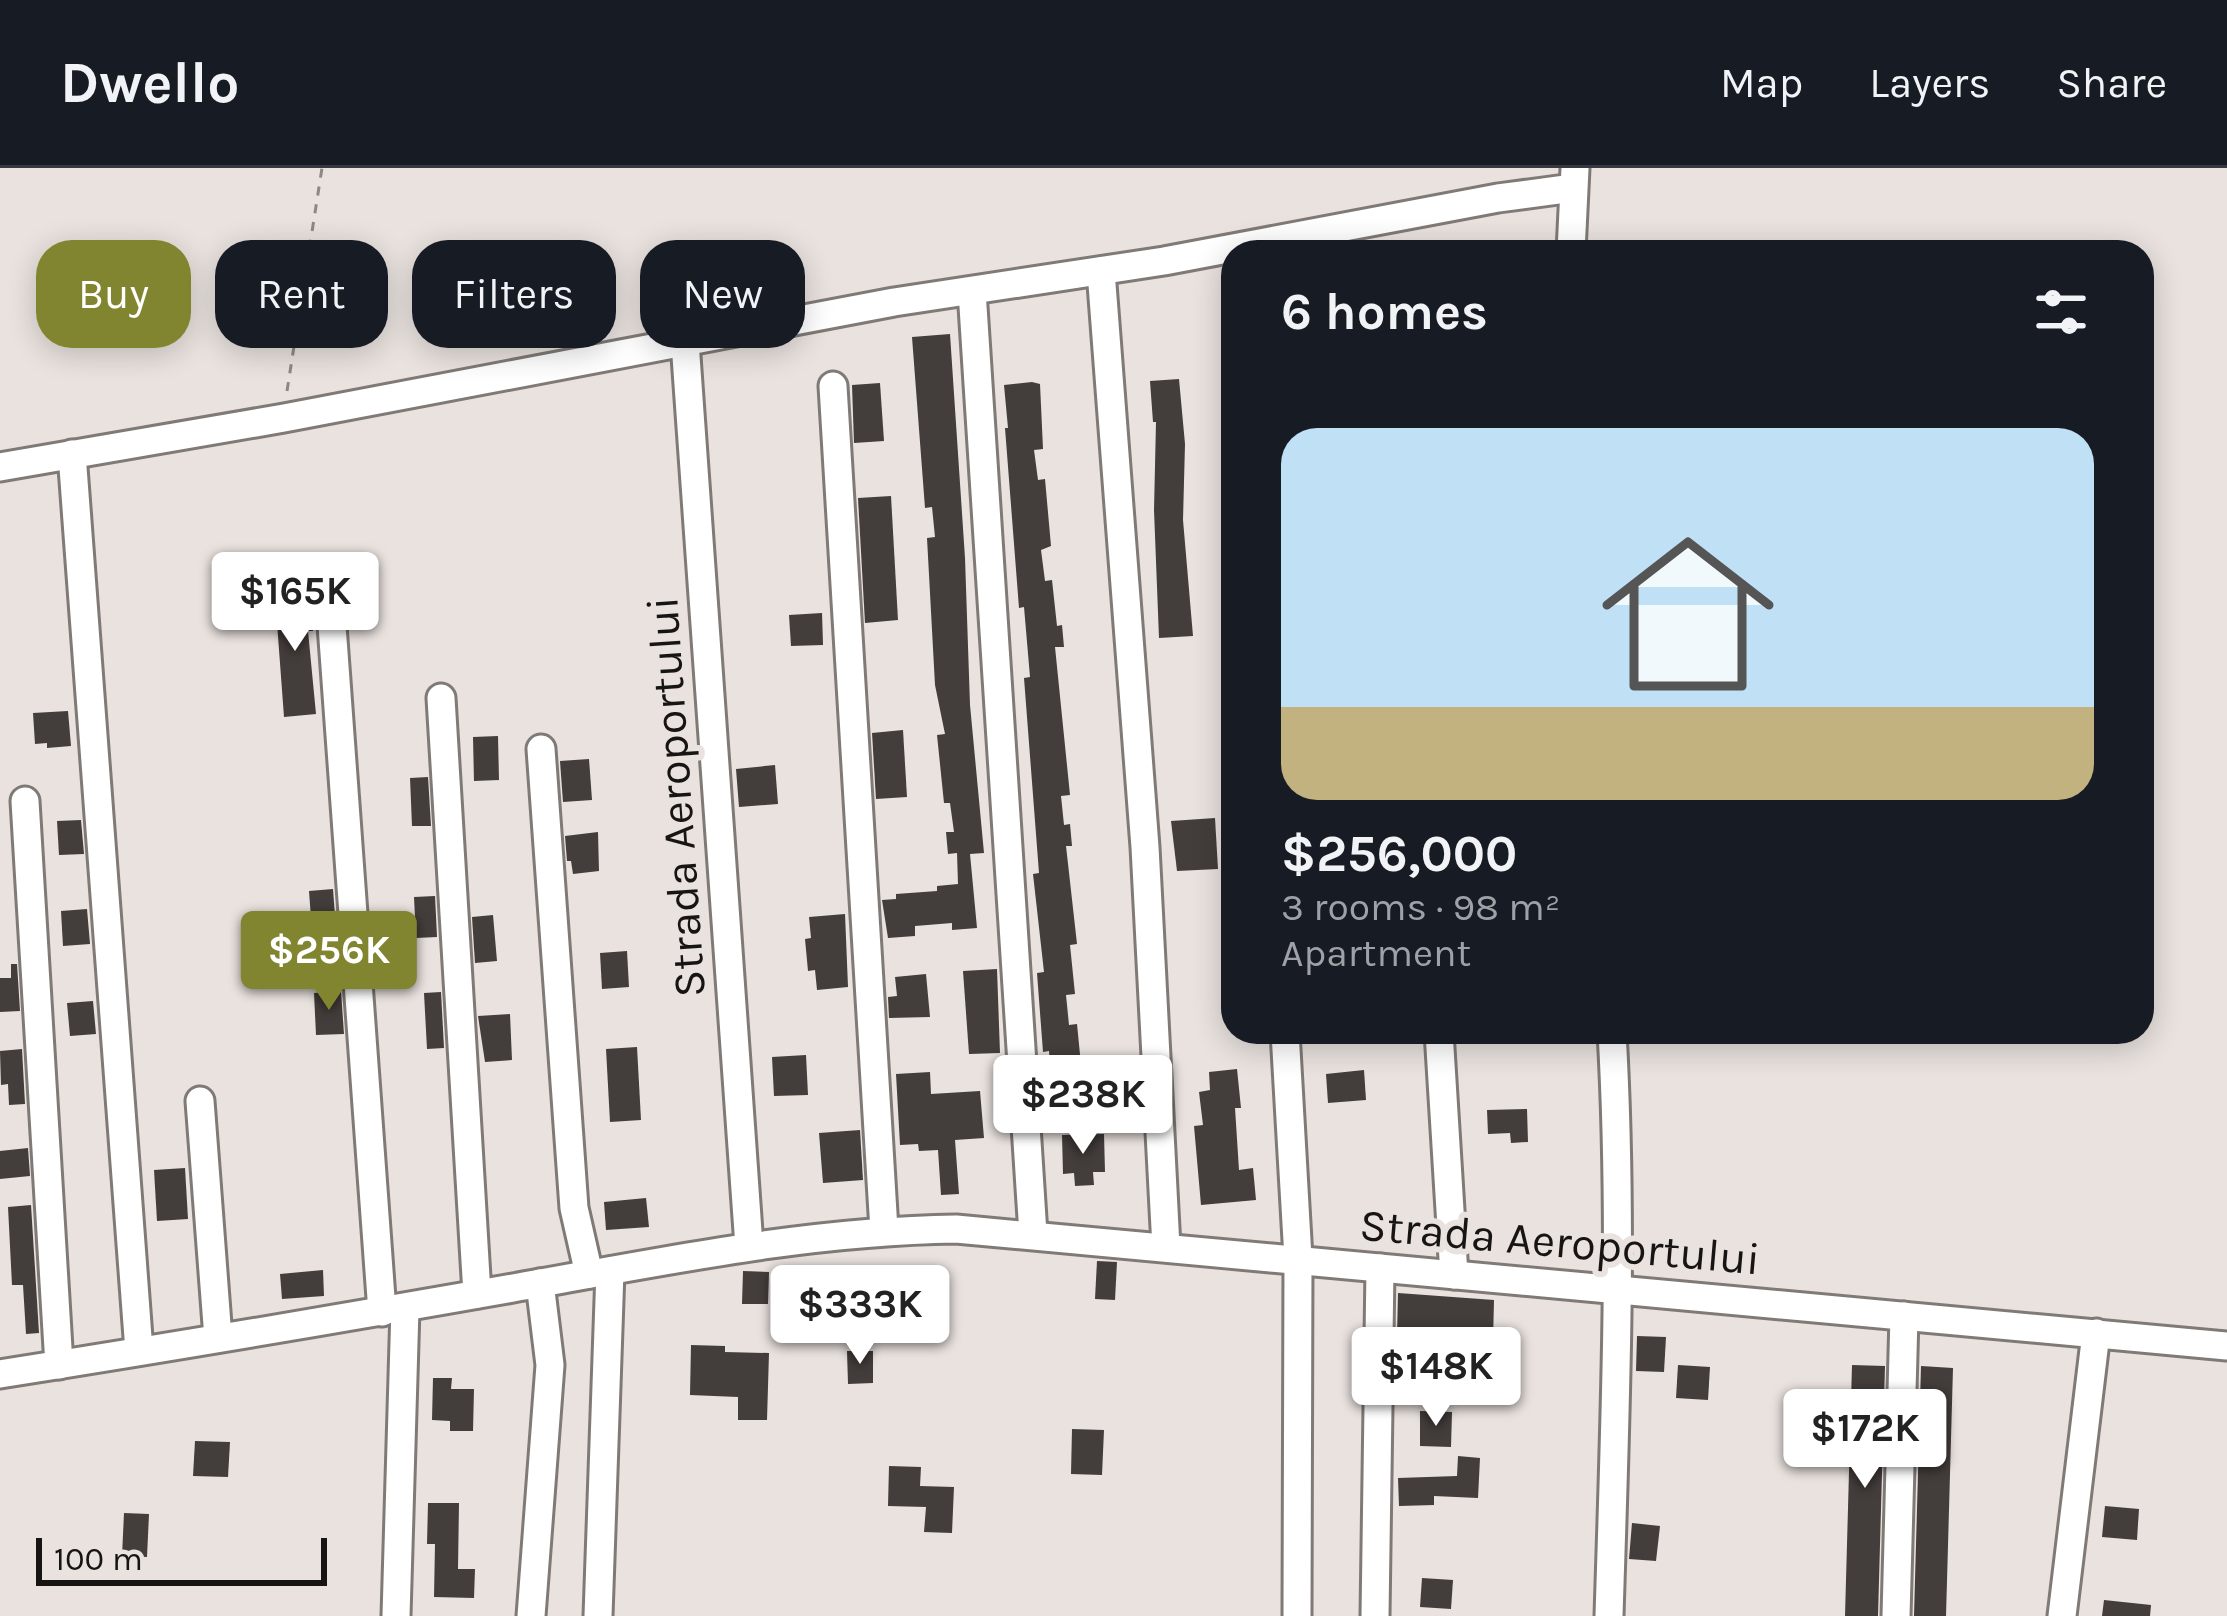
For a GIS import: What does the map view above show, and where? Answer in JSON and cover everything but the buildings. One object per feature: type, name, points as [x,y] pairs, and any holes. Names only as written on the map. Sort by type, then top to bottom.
[{"type":"street","points":[[1270,240],[1498,198],[1574,178],[1571,240]]},
{"type":"street","points":[[805,321],[1221,249]]},
{"type":"street","points":[[1101,271],[1144,847],[1166,1246]]},
{"type":"street","points":[[972,291],[1033,1234]]},
{"type":"street","points":[[0,467],[653,348]]},
{"type":"street","name":"Strada Aeroportului","points":[[685,348],[749,1246]]},
{"type":"street","points":[[833,386],[884,1230]]},
{"type":"street","points":[[72,454],[139,1351]]},
{"type":"street","points":[[331,598],[394,1310],[396,1616]]},
{"type":"street","points":[[441,698],[477,1294]]},
{"type":"street","points":[[541,748],[574,1208],[600,1272],[598,1616]]},
{"type":"street","points":[[25,801],[59,1365]]},
{"type":"street","points":[[1286,1044],[1298,1258],[1297,1616]]},
{"type":"street","points":[[1440,1044],[1454,1275]]},
{"type":"street","points":[[1609,1616],[1618,1289],[1613,1044]]},
{"type":"street","points":[[200,1101],[218,1338]]},
{"type":"street","name":"Strada Aeroportului","points":[[0,1374],[749,1246],[884,1230],[956,1228],[2227,1346]]},
{"type":"street","points":[[1375,1616],[1380,1268]]},
{"type":"street","points":[[531,1616],[550,1365],[540,1283]]},
{"type":"street","points":[[1896,1616],[1904,1316]]},
{"type":"street","points":[[2062,1616],[2096,1333]]},
{"type":"path","points":[[284,418],[322,168]]}]
